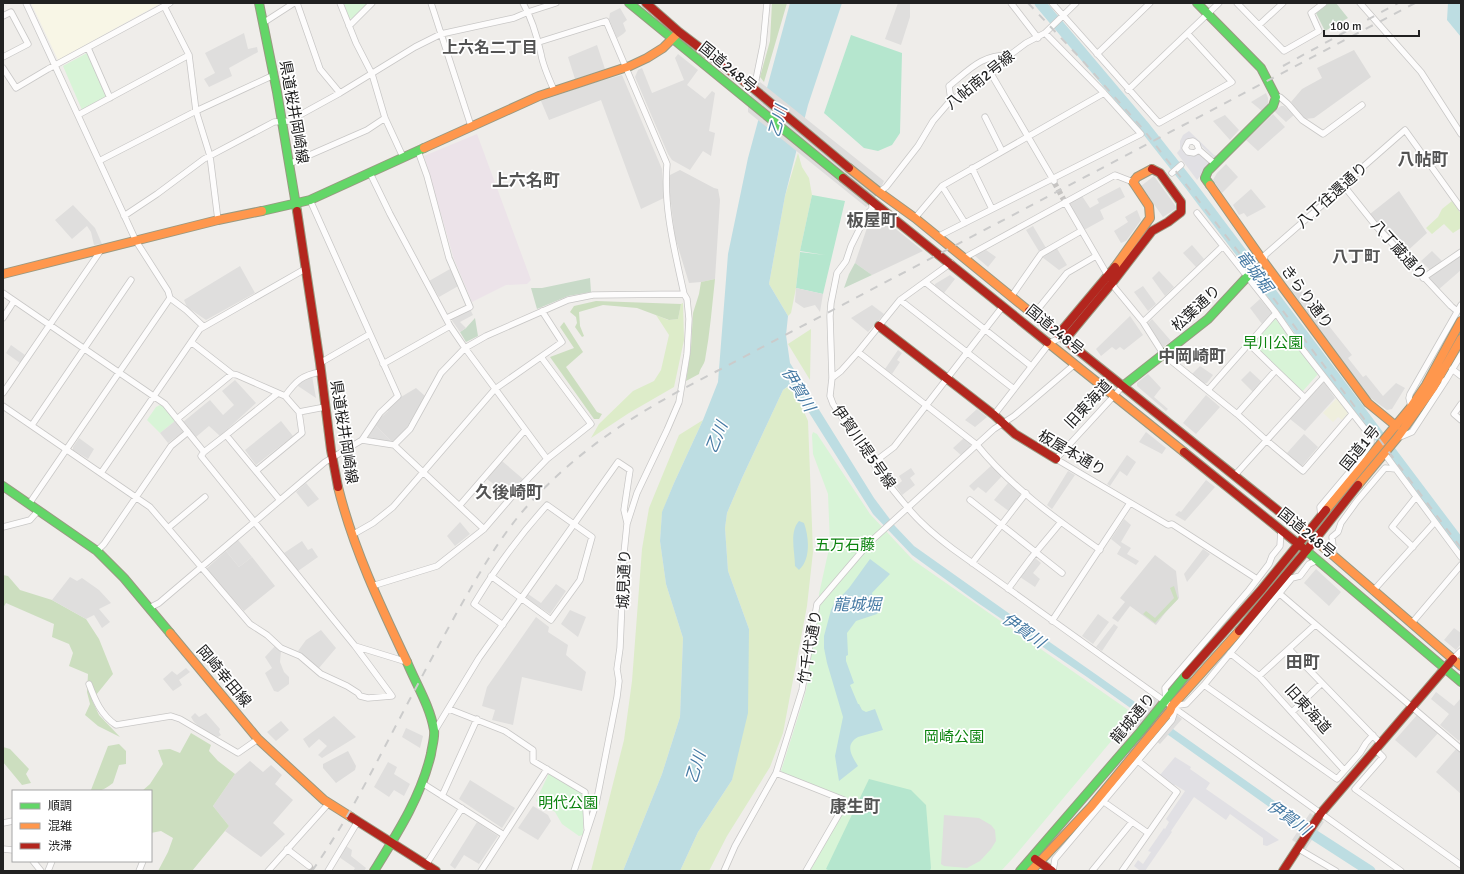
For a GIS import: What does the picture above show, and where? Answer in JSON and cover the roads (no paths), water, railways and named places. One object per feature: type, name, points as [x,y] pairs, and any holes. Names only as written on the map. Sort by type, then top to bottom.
[{"type":"main road","name":"県道桜井岡崎線","points":[[259,3],[274,76],[296,202],[320,363],[325,407],[342,500],[352,535],[372,586],[427,707],[434,732],[429,764],[422,783],[400,830],[374,871]]},
{"type":"main road","name":"国道248号","points":[[629,3],[748,101],[1318,560],[1461,682]]},
{"type":"main road","name":"国道248号","points":[[646,3],[679,32],[754,89],[879,192],[915,218],[1011,297],[1235,475],[1335,557],[1461,666]]},
{"type":"main road","points":[[1197,3],[1261,68],[1276,98],[1273,106],[1215,164]]},
{"type":"main road","points":[[3,274],[218,220],[310,200],[471,126],[554,90],[625,68],[655,54],[679,32]]},
{"type":"main road","name":"きらり通り","points":[[1215,164],[1208,171],[1205,178],[1264,262],[1368,403],[1396,426]]},
{"type":"main road","points":[[1062,336],[1063,329],[1110,280],[1152,231],[1168,222],[1181,212],[1181,202],[1160,173],[1152,170],[1137,177],[1133,182],[1149,206],[1150,218],[1110,280]]},
{"type":"main road","name":"松葉通り","points":[[1123,386],[1208,319],[1247,277]]},
{"type":"main road","name":"国道1号","points":[[1264,586],[1321,518],[1334,500],[1381,450],[1396,426],[1426,385],[1461,321]]},
{"type":"main road","points":[[879,326],[994,415]]},
{"type":"main road","name":"国道1号","points":[[1381,450],[1397,438],[1433,388],[1461,339]]},
{"type":"main road","name":"板屋本通り","points":[[994,415],[1015,436],[1056,458]]},
{"type":"main road","name":"国道1号","points":[[1276,592],[1344,502],[1369,464]]},
{"type":"main road","name":"岡崎幸田線","points":[[3,486],[97,551],[124,578],[258,739],[329,803],[435,871]]},
{"type":"main road","points":[[1249,590],[1264,586]]},
{"type":"main road","name":"龍城通り","points":[[1031,871],[1091,807],[1152,738],[1188,673],[1264,586]]},
{"type":"main road","points":[[1264,612],[1276,592]]},
{"type":"main road","name":"龍城通り","points":[[1020,871],[1141,731],[1169,707],[1276,592]]},
{"type":"main road","points":[[1232,639],[1254,624]]},
{"type":"main road","points":[[1283,871],[1319,815],[1453,659]]},
{"type":"main road","points":[[1032,857],[1053,871]]},
{"type":"street","points":[[26,3],[56,65],[136,241],[168,290],[170,298],[186,310],[203,326]]},
{"type":"street","points":[[3,68],[5,76],[16,88],[170,3]]},
{"type":"street","points":[[263,23],[296,3],[320,69],[340,93]]},
{"type":"street","points":[[340,3],[356,43],[372,74],[385,118],[403,157]]},
{"type":"street","points":[[349,26],[372,3]]},
{"type":"street","points":[[431,3],[471,126]]},
{"type":"street","points":[[523,3],[528,12],[539,42],[541,55],[554,90]]},
{"type":"street","points":[[124,216],[158,194],[204,159],[274,122],[289,121],[340,93],[415,47],[441,34],[514,18],[556,3]]},
{"type":"street","points":[[754,89],[763,45],[767,3]]},
{"type":"street","points":[[1011,3],[1038,38]]},
{"type":"street","points":[[1052,3],[1062,17],[1097,54],[1158,124],[1232,82],[1188,34]]},
{"type":"street","name":"八帖南2号線","points":[[879,192],[886,187],[918,146],[933,121],[951,100],[964,93],[1026,43],[1047,32],[1076,3]]},
{"type":"street","points":[[1097,54],[1150,3]]},
{"type":"street","points":[[1128,90],[1219,3]]},
{"type":"street","points":[[1237,3],[1284,51],[1319,31],[1311,13],[1324,3]]},
{"type":"street","points":[[1259,25],[1283,3]]},
{"type":"street","points":[[1360,3],[1421,72],[1461,134]]},
{"type":"street","points":[[164,6],[189,55],[196,111],[210,156],[218,220]]},
{"type":"street","points":[[3,16],[11,12],[28,44],[3,58]]},
{"type":"street","name":"城見通り","points":[[539,42],[606,21],[667,164],[665,181],[672,235],[690,319],[687,354],[679,402],[637,493],[627,524],[624,553],[620,648],[617,669],[617,697],[596,804],[574,871]]},
{"type":"street","points":[[937,237],[1054,180],[1141,134],[1047,32]]},
{"type":"street","points":[[88,48],[110,98]]},
{"type":"street","points":[[78,115],[189,55]]},
{"type":"street","points":[[951,100],[949,86],[979,61],[1001,55],[1010,55]]},
{"type":"street","points":[[990,72],[1054,180]]},
{"type":"street","points":[[99,161],[196,111],[274,76]]},
{"type":"street","points":[[915,218],[942,186],[1104,93]]},
{"type":"street","points":[[1276,98],[1280,97],[1302,120],[1323,134],[1362,105]]},
{"type":"street","points":[[289,164],[367,130],[385,118]]},
{"type":"street","points":[[985,118],[1002,151]]},
{"type":"street","name":"八丁往還通り","points":[[1264,262],[1265,255],[1405,130],[1461,208]]},
{"type":"street","points":[[1199,150],[1215,164]]},
{"type":"street","points":[[418,151],[427,176],[449,258],[470,307],[447,318]]},
{"type":"street","points":[[1172,173],[1181,165]]},
{"type":"street","points":[[972,168],[992,209]]},
{"type":"street","points":[[370,173],[390,214],[450,326],[464,348],[547,459]]},
{"type":"street","points":[[964,258],[1115,175],[1133,182]]},
{"type":"street","points":[[942,186],[965,224]]},
{"type":"street","name":"八丁蔵通り","points":[[1344,186],[1376,226],[1423,278],[1456,310]]},
{"type":"street","points":[[149,608],[159,603],[280,499],[333,457],[362,440],[380,413],[398,396],[310,200]]},
{"type":"street","name":"伊賀川堤5号線","points":[[872,201],[872,209],[851,246],[846,260],[837,273],[830,316],[832,378],[830,396],[833,404],[873,462],[908,509],[937,537],[972,563],[1319,815],[1402,871]]},
{"type":"street","points":[[1065,203],[1115,288],[1143,322],[1164,355],[1238,414],[1303,471],[1352,414]]},
{"type":"street","points":[[1198,213],[1371,437],[1371,443],[1357,463],[1320,507],[1321,518]]},
{"type":"street","points":[[1011,297],[1042,254],[1081,231]]},
{"type":"street","points":[[1143,322],[1223,246]]},
{"type":"street","points":[[3,393],[100,250]]},
{"type":"street","points":[[1423,278],[1461,252]]},
{"type":"street","points":[[1034,314],[1067,273],[1096,256]]},
{"type":"street","points":[[832,378],[841,371],[858,352],[900,300],[951,263]]},
{"type":"street","points":[[101,473],[203,326],[305,269]]},
{"type":"street","points":[[32,425],[131,280]]},
{"type":"street","points":[[925,282],[1031,366]]},
{"type":"street","points":[[3,293],[164,404],[204,452]]},
{"type":"street","points":[[394,445],[410,429],[441,373],[464,348],[486,336],[568,300],[593,295],[684,294]]},
{"type":"street","points":[[29,504],[170,298]]},
{"type":"street","points":[[900,300],[1014,389]]},
{"type":"street","points":[[3,318],[14,301]]},
{"type":"street","points":[[1411,407],[1409,398],[1410,394],[1456,310],[1461,305]]},
{"type":"street","points":[[873,462],[894,447],[1003,306]]},
{"type":"street","points":[[352,535],[373,523],[393,507],[495,389],[562,342],[542,311]]},
{"type":"street","points":[[1208,390],[1276,313]]},
{"type":"street","points":[[383,364],[450,326]]},
{"type":"street","points":[[320,363],[370,334]]},
{"type":"street","points":[[994,415],[1050,343],[1062,336]]},
{"type":"street","points":[[191,342],[232,374],[285,396],[299,412],[302,433],[256,471]]},
{"type":"street","points":[[1248,344],[1304,397]]},
{"type":"street","points":[[858,352],[977,445],[990,461],[1026,493],[1061,522],[1100,550]]},
{"type":"street","points":[[1397,438],[1412,432],[1461,355]]},
{"type":"street","points":[[372,586],[437,566],[484,529],[520,487],[547,459],[591,424],[541,357]]},
{"type":"street","name":"竹千代通り","points":[[724,871],[735,846],[776,773],[802,690],[817,604],[869,543],[977,445],[1075,364]]},
{"type":"street","points":[[1452,369],[1461,376]]},
{"type":"street","points":[[1238,414],[1276,370]]},
{"type":"street","points":[[285,396],[301,378],[313,373],[321,372]]},
{"type":"street","points":[[177,419],[232,374]]},
{"type":"street","points":[[1235,475],[1304,397],[1324,377]]},
{"type":"street","points":[[1433,388],[1446,380]]},
{"type":"street","name":"旧東海道","points":[[1056,458],[1123,386]]},
{"type":"street","points":[[3,406],[150,507],[200,568],[250,624],[281,648],[300,656],[321,674],[353,689],[360,696],[372,698],[392,696],[355,646],[201,456],[278,393]]},
{"type":"street","points":[[1461,404],[1454,414],[1461,420]]},
{"type":"street","points":[[299,412],[325,407]]},
{"type":"street","points":[[460,505],[525,430]]},
{"type":"street","points":[[97,551],[104,544],[171,446],[188,432]]},
{"type":"street","points":[[226,436],[280,499]]},
{"type":"street","points":[[362,440],[394,445],[484,529]]},
{"type":"street","points":[[1381,450],[1461,557]]},
{"type":"street","name":"板屋本通り","points":[[1056,458],[1130,503]]},
{"type":"street","points":[[434,732],[479,658],[618,462],[630,470],[624,510],[627,524]]},
{"type":"street","points":[[1357,463],[1369,464],[1376,480]]},
{"type":"street","points":[[1335,557],[1332,537],[1338,532],[1341,523],[1357,501],[1385,468],[1396,469]]},
{"type":"street","points":[[1334,500],[1335,489]]},
{"type":"street","points":[[972,563],[1026,493]]},
{"type":"street","points":[[1413,546],[1392,527],[1416,496]]},
{"type":"street","points":[[168,528],[205,497]]},
{"type":"street","points":[[970,500],[1062,573]]},
{"type":"street","points":[[1344,502],[1357,501]]},
{"type":"street","points":[[1052,621],[1130,503],[1168,525],[1172,524],[1258,579]]},
{"type":"street","points":[[491,576],[551,620],[580,580],[592,537],[546,505],[529,524],[491,576],[474,604],[503,625]]},
{"type":"street","points":[[3,527],[30,520],[38,511]]},
{"type":"street","points":[[1008,589],[1061,522]]},
{"type":"street","points":[[1373,591],[1435,522]]},
{"type":"street","points":[[1264,612],[1204,685],[1186,704],[1169,707],[1165,688],[1258,579],[1280,546],[1281,530]]},
{"type":"street","points":[[1318,560],[1309,564],[1300,576],[1292,578],[1276,592],[1461,749]]},
{"type":"street","points":[[1411,624],[1461,566]]},
{"type":"street","points":[[1259,676],[1316,625]]},
{"type":"street","points":[[355,646],[407,662]]},
{"type":"street","points":[[1289,649],[1373,735],[1383,757],[1355,789],[1461,865]]},
{"type":"street","points":[[1453,659],[1461,650]]},
{"type":"street","name":"旧東海道","points":[[1230,652],[1259,676],[1344,770]]},
{"type":"street","points":[[1292,712],[1322,683]]},
{"type":"street","points":[[89,684],[100,710],[116,725],[171,716],[180,719],[238,753],[258,739]]},
{"type":"street","points":[[1204,685],[1337,779],[1360,753],[1373,735]]},
{"type":"street","points":[[449,709],[505,731],[533,750],[534,761],[585,792],[587,833]]},
{"type":"street","points":[[442,796],[477,719]]},
{"type":"street","points":[[1053,871],[1055,859],[1138,761],[1152,738]]},
{"type":"street","points":[[1122,871],[1177,792],[1138,761]]},
{"type":"street","points":[[481,871],[547,769]]},
{"type":"street","points":[[776,773],[846,802],[806,871]]},
{"type":"street","points":[[422,783],[504,835]]},
{"type":"street","points":[[1091,807],[1104,802]]},
{"type":"street","points":[[1104,802],[1148,834]]},
{"type":"street","points":[[268,871],[329,803]]},
{"type":"street","points":[[426,865],[462,808]]},
{"type":"street","points":[[328,871],[358,821]]},
{"type":"street","points":[[1092,871],[1132,822]]},
{"type":"street","points":[[1298,846],[1336,871]]},
{"type":"street","points":[[287,849],[308,866]]},
{"type":"street","points":[[34,862],[41,871]]},
{"type":"water","name":"乙川","points":[[790,3],[842,3],[808,105],[785,196],[769,284],[788,316],[786,335],[790,363],[874,498],[895,526],[914,546],[1293,814],[1302,824],[1301,827],[1293,824],[1087,677],[978,603],[912,555],[873,514],[791,384],[783,390],[727,513],[725,528],[728,571],[749,629],[748,713],[732,780],[698,832],[680,871],[623,871],[662,774],[680,717],[683,638],[666,584],[660,541],[662,512],[703,420],[718,382],[728,254],[748,158]]},
{"type":"water","points":[[1448,3],[1461,3],[1461,37],[1447,20]]},
{"type":"water","points":[[799,521],[804,523],[808,548],[806,560],[799,570],[795,566],[793,536]]},
{"type":"water","name":"龍城堀","points":[[870,559],[890,574],[872,593],[873,598],[882,607],[877,614],[856,621],[847,633],[848,655],[846,656],[846,661],[854,683],[850,685],[858,704],[862,710],[866,712],[875,709],[883,730],[858,737],[854,740],[851,744],[850,751],[858,766],[839,781],[835,756],[843,717],[827,663],[824,648],[824,636],[834,604],[849,588]]},
{"type":"waterway","name":"竜城堀","points":[[1040,3],[1143,125],[1191,186],[1461,545]]},
{"type":"waterway","name":"伊賀川","points":[[1290,818],[1370,871]]},
{"type":"tunnel","points":[[1054,182],[1065,202]]},
{"type":"tunnel","points":[[1247,277],[1264,262]]},
{"type":"tunnel","points":[[309,866],[314,871]]},
{"type":"railway","points":[[1028,3],[1082,60],[1143,129],[1244,259],[1461,548]]},
{"type":"railway","points":[[1283,66],[1398,3]]},
{"type":"railway","points":[[312,871],[331,843],[356,800],[456,614],[495,549],[522,512],[540,493],[558,475],[596,444],[616,429],[681,390],[1415,3]]},
{"type":"district","name":"上六名二丁目","points":[[490,47]]},
{"type":"district","name":"八帖町","points":[[1423,159]]},
{"type":"district","name":"上六名町","points":[[526,180]]},
{"type":"district","name":"板屋町","points":[[872,220]]},
{"type":"district","name":"八丁町","points":[[1356,256]]},
{"type":"district","name":"中岡崎町","points":[[1192,356]]},
{"type":"district","name":"久後崎町","points":[[509,492]]},
{"type":"district","name":"田町","points":[[1303,662]]},
{"type":"district","name":"康生町","points":[[855,806]]},
{"type":"park label","name":"早川公園","points":[[1273,343]]},
{"type":"park label","name":"五万石藤","points":[[845,545]]},
{"type":"park label","name":"岡崎公園","points":[[954,737]]},
{"type":"park label","name":"明代公園","points":[[568,803]]}]
